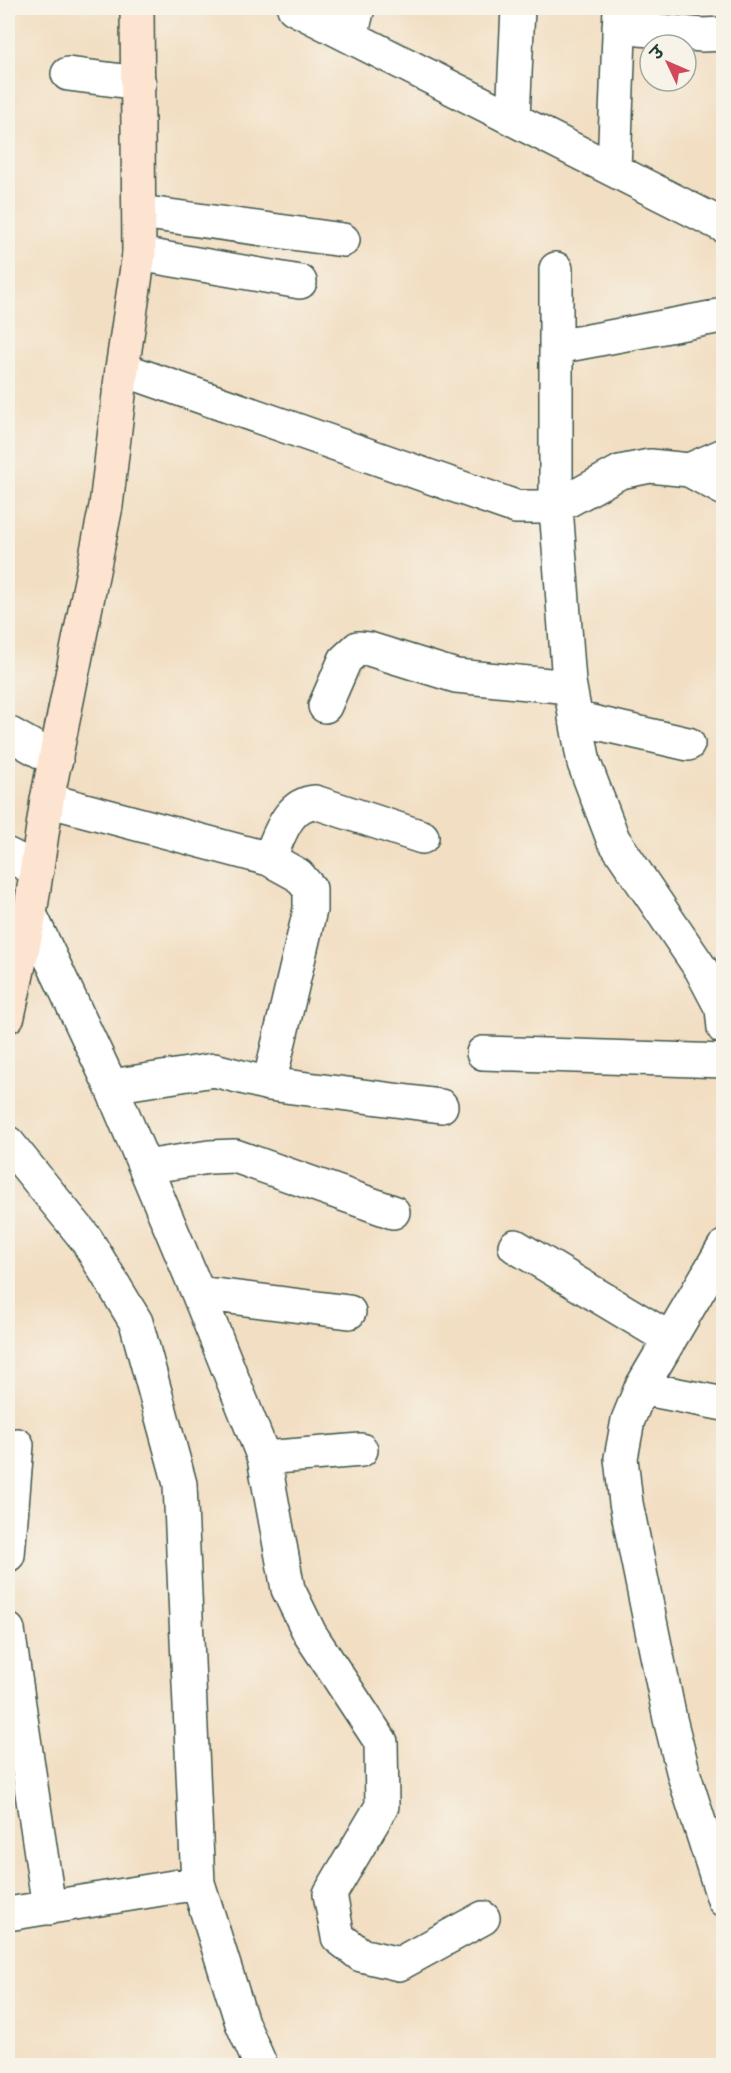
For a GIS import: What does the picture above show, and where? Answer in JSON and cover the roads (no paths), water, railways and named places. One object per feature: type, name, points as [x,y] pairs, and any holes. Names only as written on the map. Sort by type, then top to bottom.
[{"type":"street","points":[[8,1016],[30,914],[47,800],[106,506],[122,369],[139,254],[137,8]]},
{"type":"street","points":[[294,8],[355,22],[513,118],[723,226]]},
{"type":"street","points":[[513,118],[518,8]]},
{"type":"street","points":[[614,169],[619,17],[702,35],[723,34]]},
{"type":"street","points":[[68,74],[139,83]]},
{"type":"street","points":[[140,212],[343,240]]},
{"type":"street","points":[[139,254],[300,282]]},
{"type":"street","points":[[556,269],[556,507],[573,703],[584,763],[613,839],[712,962],[722,1009],[723,1028]]},
{"type":"street","points":[[557,347],[716,317],[723,313]]},
{"type":"street","points":[[122,369],[516,507],[556,507],[620,471],[650,466],[689,470],[723,489]]},
{"type":"street","points":[[689,470],[723,455]]},
{"type":"street","points":[[325,706],[345,660],[358,648],[369,649],[456,676],[573,703],[688,744]]},
{"type":"street","points":[[8,733],[56,760]]},
{"type":"street","points":[[47,800],[268,859],[298,875],[310,889],[310,910],[269,1084]]},
{"type":"street","points":[[268,859],[286,822],[305,802],[315,802],[422,837]]},
{"type":"street","points":[[8,855],[37,870]]},
{"type":"street","points":[[30,914],[111,1086],[264,1458],[288,1589],[310,1634],[381,1742],[382,1806],[330,1894],[338,1937],[362,1955],[399,1964],[483,1918]]},
{"type":"street","points":[[483,1053],[723,1061]]},
{"type":"street","points":[[111,1086],[214,1070],[269,1084],[441,1106]]},
{"type":"street","points":[[8,1143],[86,1239],[136,1322],[180,1484],[198,1883],[242,2023],[261,2066]]},
{"type":"street","points":[[145,1167],[209,1157],[235,1156],[393,1212]]},
{"type":"street","points":[[515,1246],[670,1339]]},
{"type":"street","points":[[723,1247],[641,1388],[628,1420],[621,1458],[626,1503],[670,1719],[684,1776],[723,1900]]},
{"type":"street","points":[[198,1293],[350,1312]]},
{"type":"street","points":[[641,1388],[723,1404]]},
{"type":"street","points":[[8,1555],[17,1445]]},
{"type":"street","points":[[264,1458],[361,1450]]},
{"type":"street","points":[[8,1630],[49,1908]]},
{"type":"street","points":[[8,1914],[198,1883]]}]
